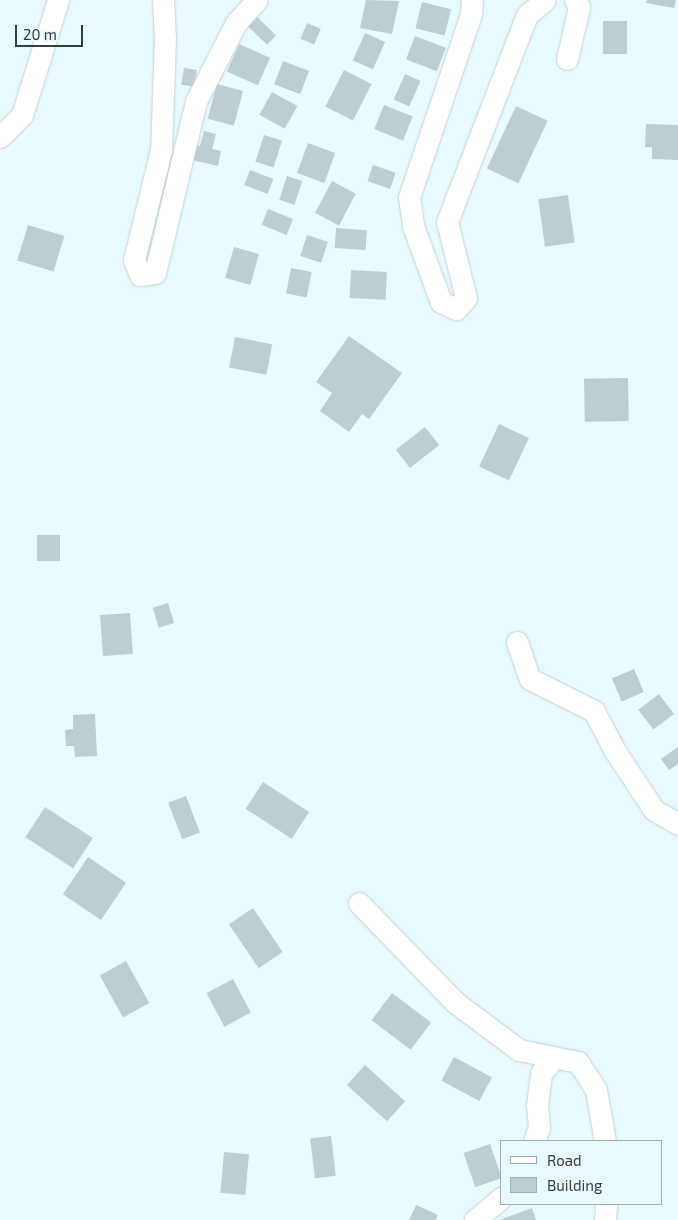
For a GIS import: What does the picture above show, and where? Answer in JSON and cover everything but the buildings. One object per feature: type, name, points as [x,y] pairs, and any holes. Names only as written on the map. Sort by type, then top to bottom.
[{"type":"street","points":[[0,137],[22,115],[58,0]]},
{"type":"street","points":[[162,0],[165,38],[161,150],[134,260],[140,275],[155,273],[196,101],[236,23],[257,0]]},
{"type":"street","points":[[472,0],[471,14],[409,197],[412,226],[441,302],[456,309],[466,298],[447,222],[527,15],[545,0]]},
{"type":"street","points":[[567,59],[579,7],[575,0]]},
{"type":"street","points":[[517,642],[530,679],[594,710],[615,751],[654,810],[678,824]]},
{"type":"street","points":[[359,903],[456,1003],[519,1050],[578,1062],[596,1090],[605,1140]]},
{"type":"street","points":[[534,1140],[539,1127],[537,1106],[541,1073],[555,1057]]},
{"type":"street","points":[[475,1220],[500,1199]]},
{"type":"street","points":[[605,1220],[606,1205]]}]
